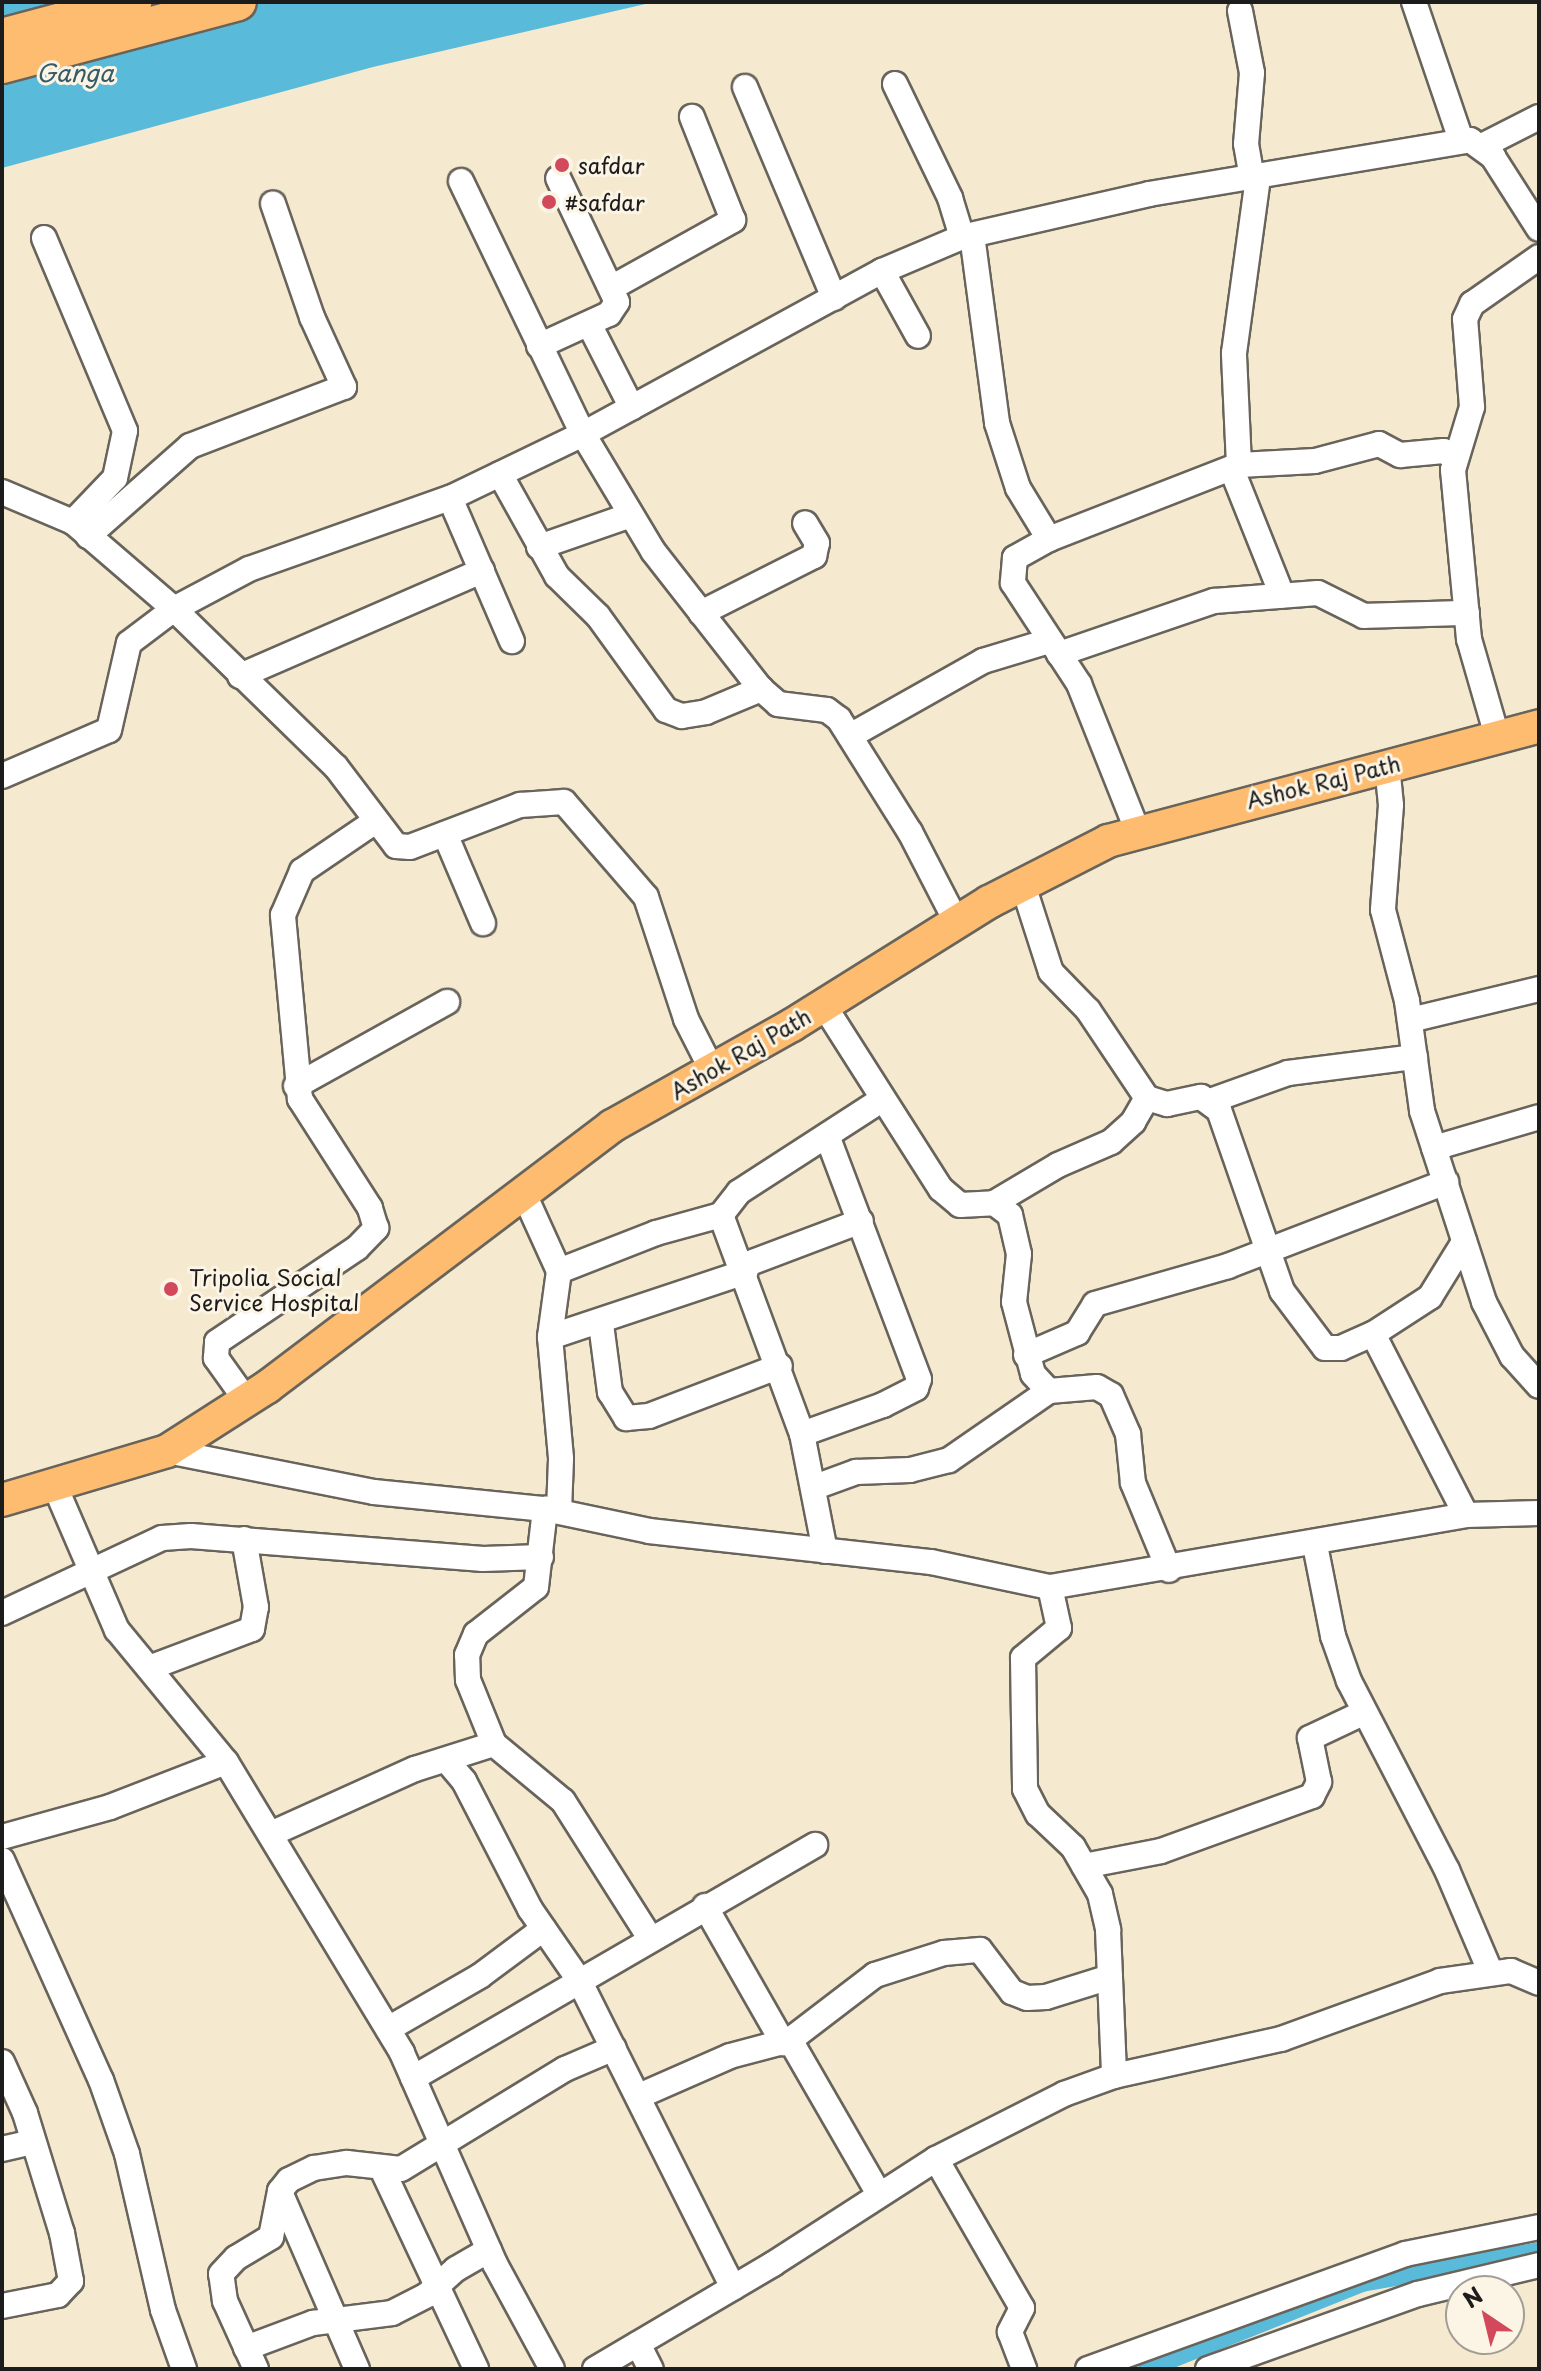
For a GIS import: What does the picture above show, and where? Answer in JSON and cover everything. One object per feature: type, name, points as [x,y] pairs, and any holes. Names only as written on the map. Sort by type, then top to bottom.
[{"type":"highway","points":[[2,37],[133,2]]},
{"type":"highway","points":[[2,65],[238,2]]},
{"type":"main road","name":"Ashok Raj Path","points":[[4,1496],[167,1451],[246,1400],[612,1126],[1023,885],[1108,841],[1539,726]]},
{"type":"street","points":[[1414,2],[1471,143],[1539,229]]},
{"type":"street","points":[[1240,11],[1252,73],[1246,144],[1255,177],[1234,353],[1235,468],[1282,595]]},
{"type":"street","points":[[895,84],[967,236],[997,423],[1018,488],[1049,539]]},
{"type":"street","points":[[745,87],[834,298]]},
{"type":"street","points":[[611,288],[733,220],[692,117]]},
{"type":"street","points":[[2,776],[109,730],[129,643],[174,609],[249,569],[450,498],[583,434],[882,271],[967,236],[1149,194],[1471,143],[1539,117]]},
{"type":"street","points":[[539,346],[589,324],[615,308],[611,288],[558,178]]},
{"type":"street","points":[[461,181],[583,434],[631,515],[701,613],[761,689],[793,710],[827,710],[850,736],[910,832],[957,923]]},
{"type":"street","points":[[81,529],[190,446],[344,387],[312,317],[273,204]]},
{"type":"street","points":[[44,238],[125,431],[115,478],[81,529]]},
{"type":"street","points":[[1497,736],[1473,660],[1455,458],[1466,433],[1474,383],[1465,319],[1472,304],[1539,257]]},
{"type":"street","points":[[882,271],[918,336]]},
{"type":"street","points":[[589,324],[632,408]]},
{"type":"street","points":[[1138,832],[1091,709],[1022,601],[1011,573],[1015,558],[1049,539],[1235,468],[1315,461],[1379,444],[1400,455],[1444,451],[1455,458]]},
{"type":"street","points":[[500,474],[557,576],[598,616],[666,710],[682,716],[706,712],[761,689]]},
{"type":"street","points":[[2,492],[81,529],[174,609],[336,767],[374,822],[396,846],[410,847],[546,799],[564,802],[580,816],[646,897],[686,1019],[712,1070]]},
{"type":"street","points":[[450,498],[512,641]]},
{"type":"street","points":[[539,547],[631,515]]},
{"type":"street","points":[[701,613],[814,556],[817,543],[805,523]]},
{"type":"street","points":[[240,676],[482,571]]},
{"type":"street","points":[[850,736],[983,661],[1054,648],[1194,604],[1318,593],[1364,616],[1467,613]]},
{"type":"street","points":[[1387,765],[1391,805],[1383,910],[1410,1020],[1434,1148],[1490,1316],[1521,1369],[1539,1386]]},
{"type":"street","points":[[246,1400],[216,1358],[217,1342],[357,1248],[376,1228],[370,1208],[310,1118],[296,1086],[283,915],[302,871],[374,822]]},
{"type":"street","points":[[445,834],[483,923]]},
{"type":"street","points":[[1023,885],[1051,972],[1088,1010],[1147,1098],[1167,1104],[1201,1097],[1210,1101],[1224,1122],[1266,1249],[1295,1315],[1325,1348],[1341,1348],[1373,1334],[1430,1297],[1464,1242]]},
{"type":"street","points":[[1410,1020],[1539,989]]},
{"type":"street","points":[[296,1086],[447,1002]]},
{"type":"street","points":[[823,1004],[883,1099],[952,1200],[960,1205],[994,1203],[1058,1165],[1111,1142],[1133,1122],[1147,1098]]},
{"type":"street","points":[[1210,1101],[1288,1073],[1415,1057]]},
{"type":"street","points":[[559,1271],[656,1233],[721,1215],[739,1192],[883,1099]]},
{"type":"street","points":[[1434,1148],[1539,1117]]},
{"type":"street","points":[[802,1434],[883,1405],[916,1388],[919,1379],[827,1136]]},
{"type":"street","points":[[1026,1355],[1077,1333],[1095,1304],[1228,1266],[1446,1182]]},
{"type":"street","points":[[524,1194],[559,1271],[550,1337],[561,1459],[536,1587],[476,1634],[467,1655],[468,1680],[494,1744],[563,1801],[650,1938]]},
{"type":"street","points":[[994,1203],[1005,1208],[1015,1227],[1020,1270],[1014,1302],[1033,1374],[1049,1391]]},
{"type":"street","points":[[721,1215],[780,1366],[802,1434],[815,1487],[825,1551]]},
{"type":"street","points":[[550,1337],[601,1324],[861,1221]]},
{"type":"street","points":[[601,1324],[610,1392],[626,1418],[660,1413],[780,1366]]},
{"type":"street","points":[[1373,1334],[1466,1515]]},
{"type":"street","points":[[815,1487],[856,1472],[910,1470],[949,1460],[1049,1391],[1097,1387],[1111,1395],[1128,1434],[1133,1483],[1169,1570]]},
{"type":"street","points":[[167,1451],[374,1492],[552,1510],[649,1531],[931,1562],[1050,1587],[1315,1545],[1466,1515],[1539,1513]]},
{"type":"street","points":[[54,1484],[94,1570],[117,1630],[226,1762],[273,1833],[388,2029],[489,2250],[552,2369]]},
{"type":"street","points":[[2,1613],[94,1570],[122,1553],[162,1538],[244,1539],[483,1559],[541,1557]]},
{"type":"street","points":[[149,1668],[252,1629],[256,1607],[244,1539]]},
{"type":"street","points":[[1315,1545],[1333,1636],[1363,1713],[1447,1870],[1490,1971]]},
{"type":"street","points":[[1050,1587],[1059,1628],[1023,1658],[1025,1789],[1038,1814],[1065,1837],[1084,1866],[1105,1912],[1114,2076]]},
{"type":"street","points":[[1084,1866],[1161,1851],[1312,1796],[1319,1782],[1310,1738],[1363,1713]]},
{"type":"street","points":[[273,1833],[383,1782],[494,1744]]},
{"type":"street","points":[[2,1837],[110,1807],[226,1762]]},
{"type":"street","points":[[448,1762],[464,1781],[543,1929],[579,1980],[733,2288]]},
{"type":"street","points":[[413,2078],[815,1845]]},
{"type":"street","points":[[2,1860],[114,2117],[163,2310],[184,2369]]},
{"type":"street","points":[[705,1906],[879,2194]]},
{"type":"street","points":[[388,2029],[480,1976],[543,1929]]},
{"type":"street","points":[[639,2096],[730,2056],[787,2042],[875,1975],[959,1950],[980,1950],[1012,1992],[1027,1998],[1046,1997],[1110,1977]]},
{"type":"street","points":[[595,2369],[733,2288],[936,2159],[1064,2094],[1114,2076],[1231,2054],[1440,1981],[1490,1971],[1511,1971],[1539,1983]]},
{"type":"street","points":[[489,2250],[456,2269],[439,2286],[378,2318],[299,2327],[251,2358],[225,2301],[221,2274],[236,2258],[271,2237],[280,2191],[289,2180],[314,2168],[359,2162],[382,2169],[401,2169],[574,2064],[614,2048]]},
{"type":"street","points":[[2,2062],[62,2233],[71,2281],[58,2295],[2,2306]]},
{"type":"street","points":[[2,2149],[32,2142]]},
{"type":"street","points":[[936,2159],[1022,2308],[1010,2332],[1024,2369]]},
{"type":"street","points":[[382,2169],[476,2369]]},
{"type":"street","points":[[280,2191],[333,2321],[357,2369]]},
{"type":"street","points":[[1088,2369],[1405,2254],[1539,2227]]},
{"type":"street","points":[[1208,2369],[1418,2294],[1539,2265]]},
{"type":"street","points":[[638,2344],[651,2369]]},
{"type":"water","name":"Ganga","points":[[2,2],[654,2],[373,67],[2,168]]},
{"type":"waterway","points":[[1147,2369],[1362,2283],[1539,2251]]},
{"type":"place","name":"safdar","points":[[562,165]]},
{"type":"place","name":"#safdar","points":[[549,202]]},
{"type":"place","name":"Tripolia Social Service Hospital","points":[[171,1289]]}]
